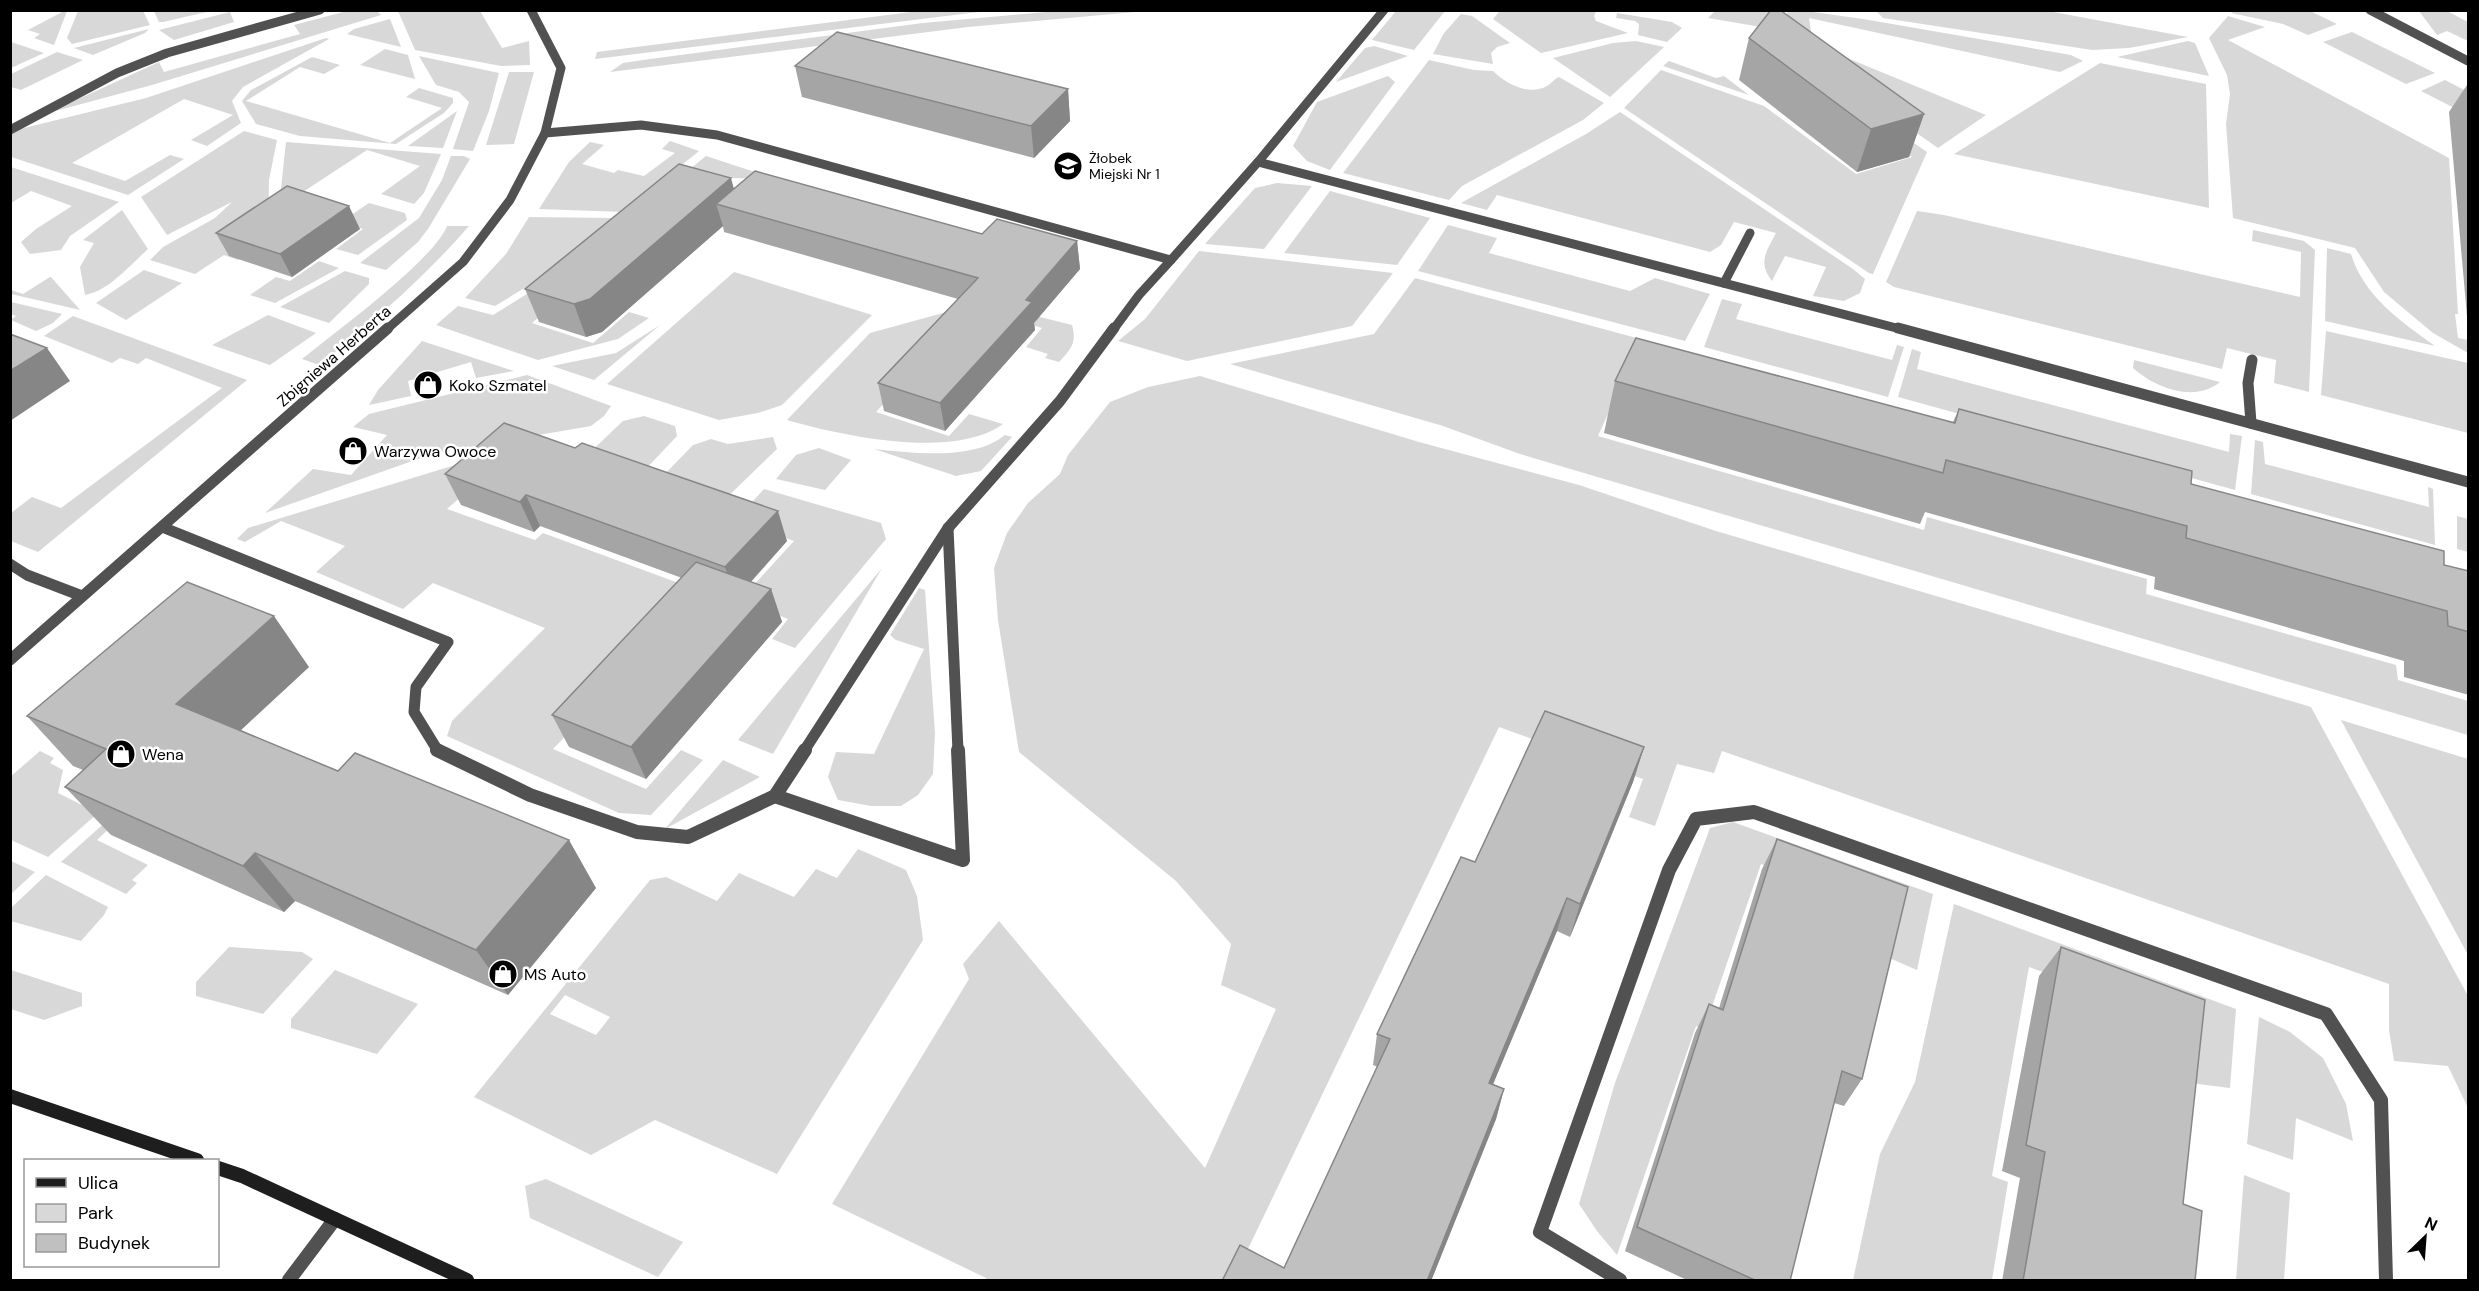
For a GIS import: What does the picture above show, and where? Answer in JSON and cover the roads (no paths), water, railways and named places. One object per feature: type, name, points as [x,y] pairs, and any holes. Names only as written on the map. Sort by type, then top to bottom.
[{"type":"street","points":[[10,130],[117,73],[167,53],[320,10]]},
{"type":"street","name":"Zbigniewa Herberta","points":[[10,660],[463,262],[510,200],[545,133],[561,68],[531,10]]},
{"type":"street","points":[[162,527],[448,642],[416,687],[414,712],[438,752],[530,795],[637,832],[688,837],[776,796],[948,528],[1060,401],[1139,295],[1258,162],[1384,10]]},
{"type":"street","points":[[2370,10],[2469,61]]},
{"type":"street","points":[[545,133],[641,125],[717,135],[1171,260]]},
{"type":"street","points":[[1258,162],[1724,283],[2469,482]]},
{"type":"street","points":[[1724,283],[1750,233]]},
{"type":"street","points":[[2251,423],[2248,382],[2252,360]]},
{"type":"street","points":[[776,796],[963,860],[948,528]]},
{"type":"street","points":[[10,564],[27,575],[82,596]]},
{"type":"street","points":[[1620,1281],[1540,1232],[1669,870],[1696,819],[1754,812],[2326,1014],[2381,1100],[2386,1281]]},
{"type":"street","points":[[10,1096],[191,1159]]},
{"type":"street","points":[[219,1168],[242,1176],[467,1281]]},
{"type":"street","points":[[289,1281],[335,1219]]},
{"type":"place","name":"Żłobek Miejski Nr 1","points":[[1068,166]]},
{"type":"place","name":"Koko Szmatel","points":[[428,385]]},
{"type":"place","name":"Warzywa Owoce","points":[[353,451]]},
{"type":"place","name":"Wena","points":[[121,754]]},
{"type":"place","name":"MS Auto","points":[[503,974]]}]
